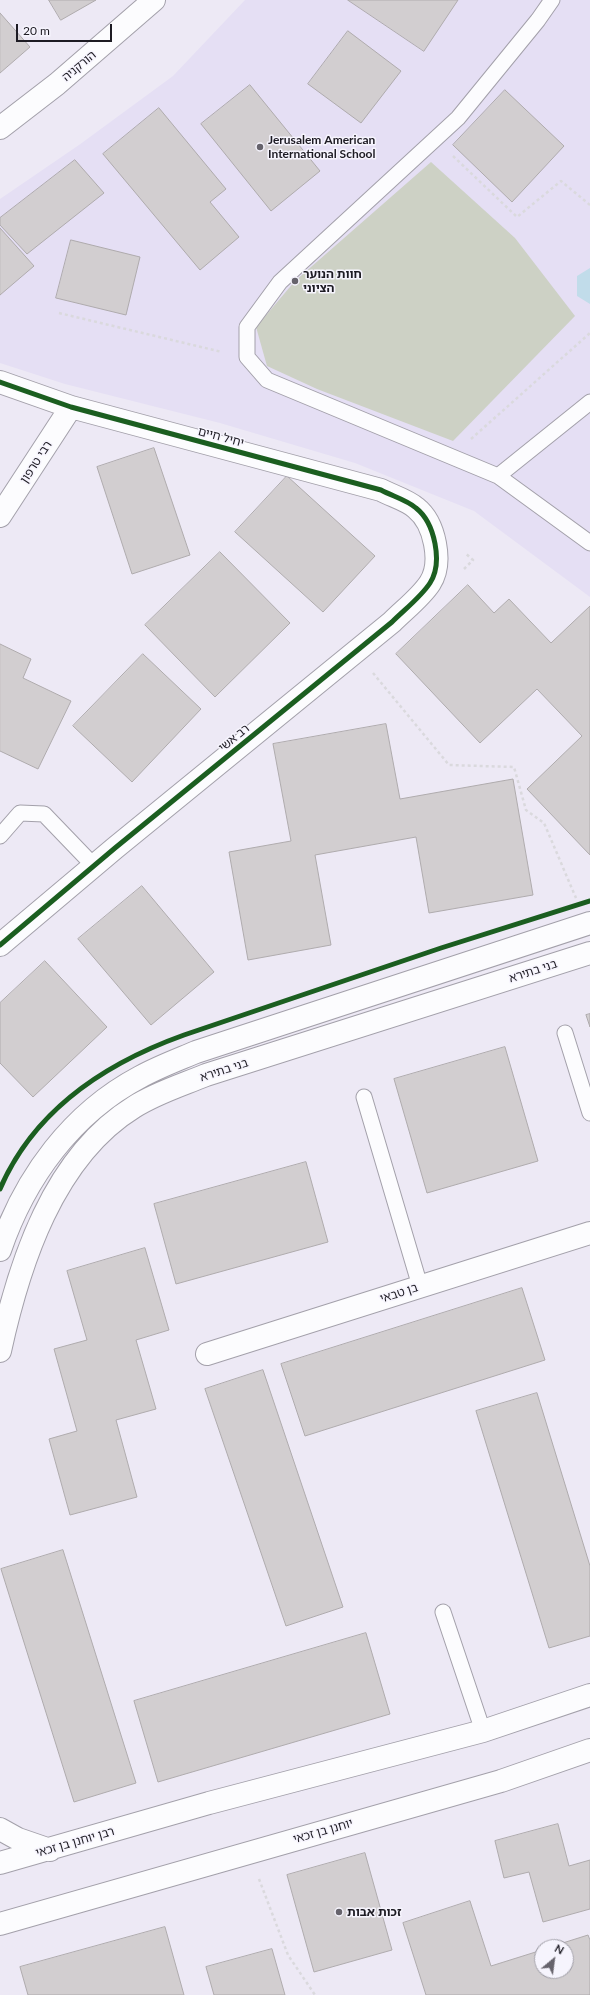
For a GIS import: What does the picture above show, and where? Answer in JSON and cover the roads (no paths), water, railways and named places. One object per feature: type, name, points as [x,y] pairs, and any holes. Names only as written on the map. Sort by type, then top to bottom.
[{"type":"street","name":"הורקניה","points":[[0,128],[58,84],[154,0]]},
{"type":"street","name":"יחיל חיים","points":[[0,382],[71,407],[381,490],[416,507],[429,523]]},
{"type":"street","name":"רבי טרפון","points":[[0,516],[71,407]]},
{"type":"street","name":"רב אשי","points":[[0,945],[392,622],[429,584],[437,571],[436,552],[429,523]]},
{"type":"street","points":[[0,1250],[13,1215],[26,1190],[58,1143],[100,1104],[140,1077],[196,1052],[590,923]]},
{"type":"street","name":"בני בתירא","points":[[0,1352],[19,1278],[47,1208],[59,1184],[99,1135],[133,1107],[150,1098],[206,1075],[590,953]]},
{"type":"street","name":"בן טבאי","points":[[207,1354],[590,1232]]},
{"type":"street","points":[[483,1731],[590,1695]]},
{"type":"street","name":"רבן יוחנן בן זכאי","points":[[0,1863],[50,1850],[150,1820],[483,1731]]},
{"type":"street","name":"יוחנן בן זכאי","points":[[0,1924],[501,1781],[590,1750]]},
{"type":"street","points":[[0,1829],[18,1839],[50,1850]]},
{"type":"lane","points":[[552,0],[538,20],[458,118],[280,282],[247,327],[247,357],[267,380],[498,476],[590,543]]},
{"type":"lane","points":[[498,476],[590,402]]},
{"type":"lane","points":[[0,836],[20,813],[44,814],[94,866]]},
{"type":"lane","points":[[565,1033],[590,1113]]},
{"type":"lane","points":[[364,1097],[420,1286]]},
{"type":"lane","points":[[443,1612],[483,1731]]},
{"type":"water","points":[[590,268],[590,304],[577,296],[577,276]]},
{"type":"place","name":"Jerusalem American International School","points":[[260,147]]},
{"type":"place","name":"חוות הנוער הציוני","points":[[295,281]]},
{"type":"place","name":"זכות אבות","points":[[339,1912]]}]
